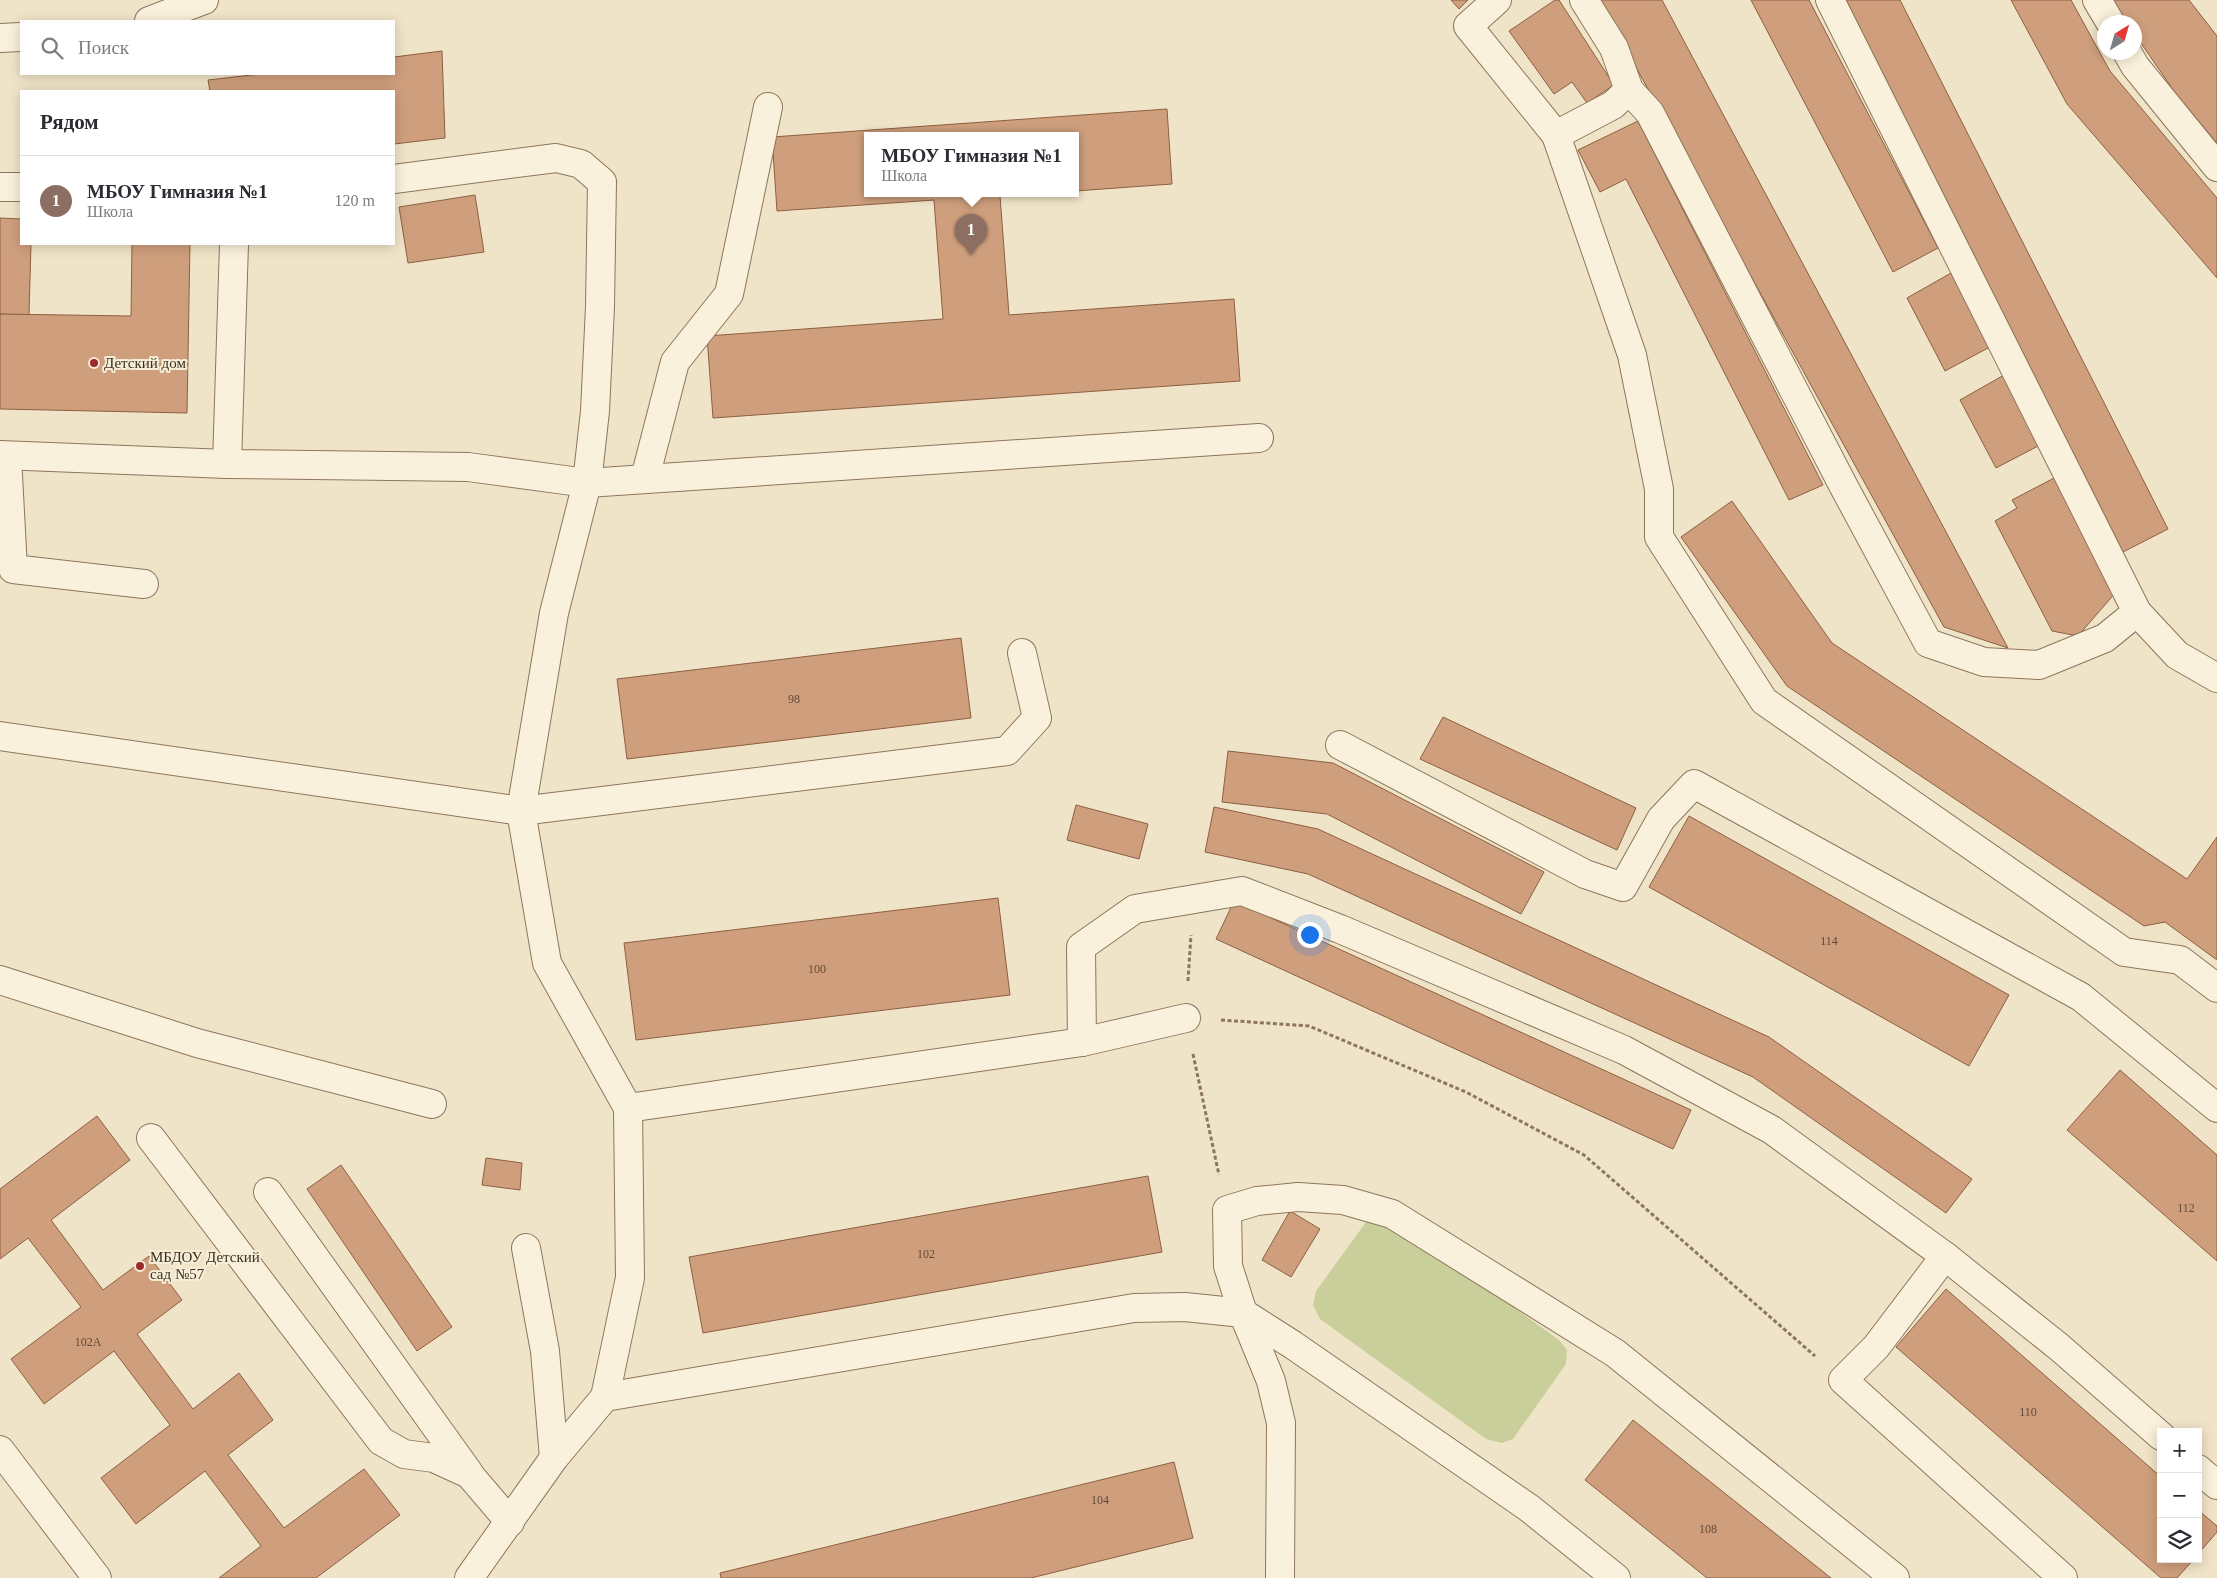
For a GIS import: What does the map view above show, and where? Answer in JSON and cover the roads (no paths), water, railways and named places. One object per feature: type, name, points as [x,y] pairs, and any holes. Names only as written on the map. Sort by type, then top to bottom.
[{"type":"street","points":[[152,20],[204,0]]},
{"type":"street","points":[[1497,0],[1468,26],[1556,135],[1632,355],[1658,489],[1659,537],[1764,701],[2124,952],[2180,960],[2217,988]]},
{"type":"street","points":[[1584,0],[1614,48],[1629,90],[1650,113],[1844,487],[1928,643],[1984,662],[2039,665],[2106,638],[2137,612]]},
{"type":"street","points":[[1830,0],[2137,612],[2177,656],[2217,678]]},
{"type":"street","points":[[2097,0],[2106,15]]},
{"type":"street","points":[[0,38],[20,37]]},
{"type":"street","points":[[2132,60],[2217,167]]},
{"type":"street","points":[[1556,135],[1613,105],[1629,90]]},
{"type":"street","points":[[645,478],[675,362],[729,294],[768,107]]},
{"type":"street","points":[[395,179],[556,158],[581,164],[602,182],[600,316],[587,483],[554,613],[521,810],[547,963],[628,1108],[630,1278],[605,1397],[554,1458],[470,1578]]},
{"type":"street","points":[[0,187],[20,187]]},
{"type":"street","points":[[227,464],[234,245]]},
{"type":"street","points":[[144,584],[13,569],[4,456],[227,464],[468,467],[587,483],[1259,438]]},
{"type":"street","points":[[0,736],[521,810],[1007,752],[1037,718],[1022,654]]},
{"type":"street","points":[[1340,745],[1585,874],[1623,887],[1661,819],[1694,784],[2081,996],[2217,1108]]},
{"type":"street","points":[[1082,1042],[1081,947],[1135,908],[1242,891],[1340,929],[1624,1050],[1772,1130],[1946,1256],[2059,1347],[2157,1433]]},
{"type":"street","points":[[0,980],[197,1043],[432,1104]]},
{"type":"street","points":[[628,1108],[1082,1042],[1186,1018]]},
{"type":"street","points":[[151,1138],[381,1442],[404,1454],[434,1458],[469,1474]]},
{"type":"street","points":[[268,1192],[469,1474],[510,1522]]},
{"type":"street","points":[[1280,1578],[1281,1423],[1271,1381],[1243,1314],[1228,1266],[1227,1210],[1257,1201],[1298,1197],[1343,1200],[1392,1214],[1615,1353],[1895,1578]]},
{"type":"street","points":[[526,1248],[545,1351],[554,1458]]},
{"type":"street","points":[[1946,1256],[1876,1347],[1843,1380],[2063,1578]]},
{"type":"street","points":[[605,1397],[1134,1308],[1185,1307],[1243,1314],[1293,1345],[1529,1508],[1616,1578]]},
{"type":"street","points":[[0,1450],[97,1578]]},
{"type":"street","points":[[2202,1472],[2217,1485]]},
{"type":"place","name":"МБОУ Гимназия №1","points":[[971,255]]},
{"type":"place","name":"Детский дом","points":[[94,363]]},
{"type":"place","name":"МБДОУ Детский сад №57","points":[[140,1266]]}]
